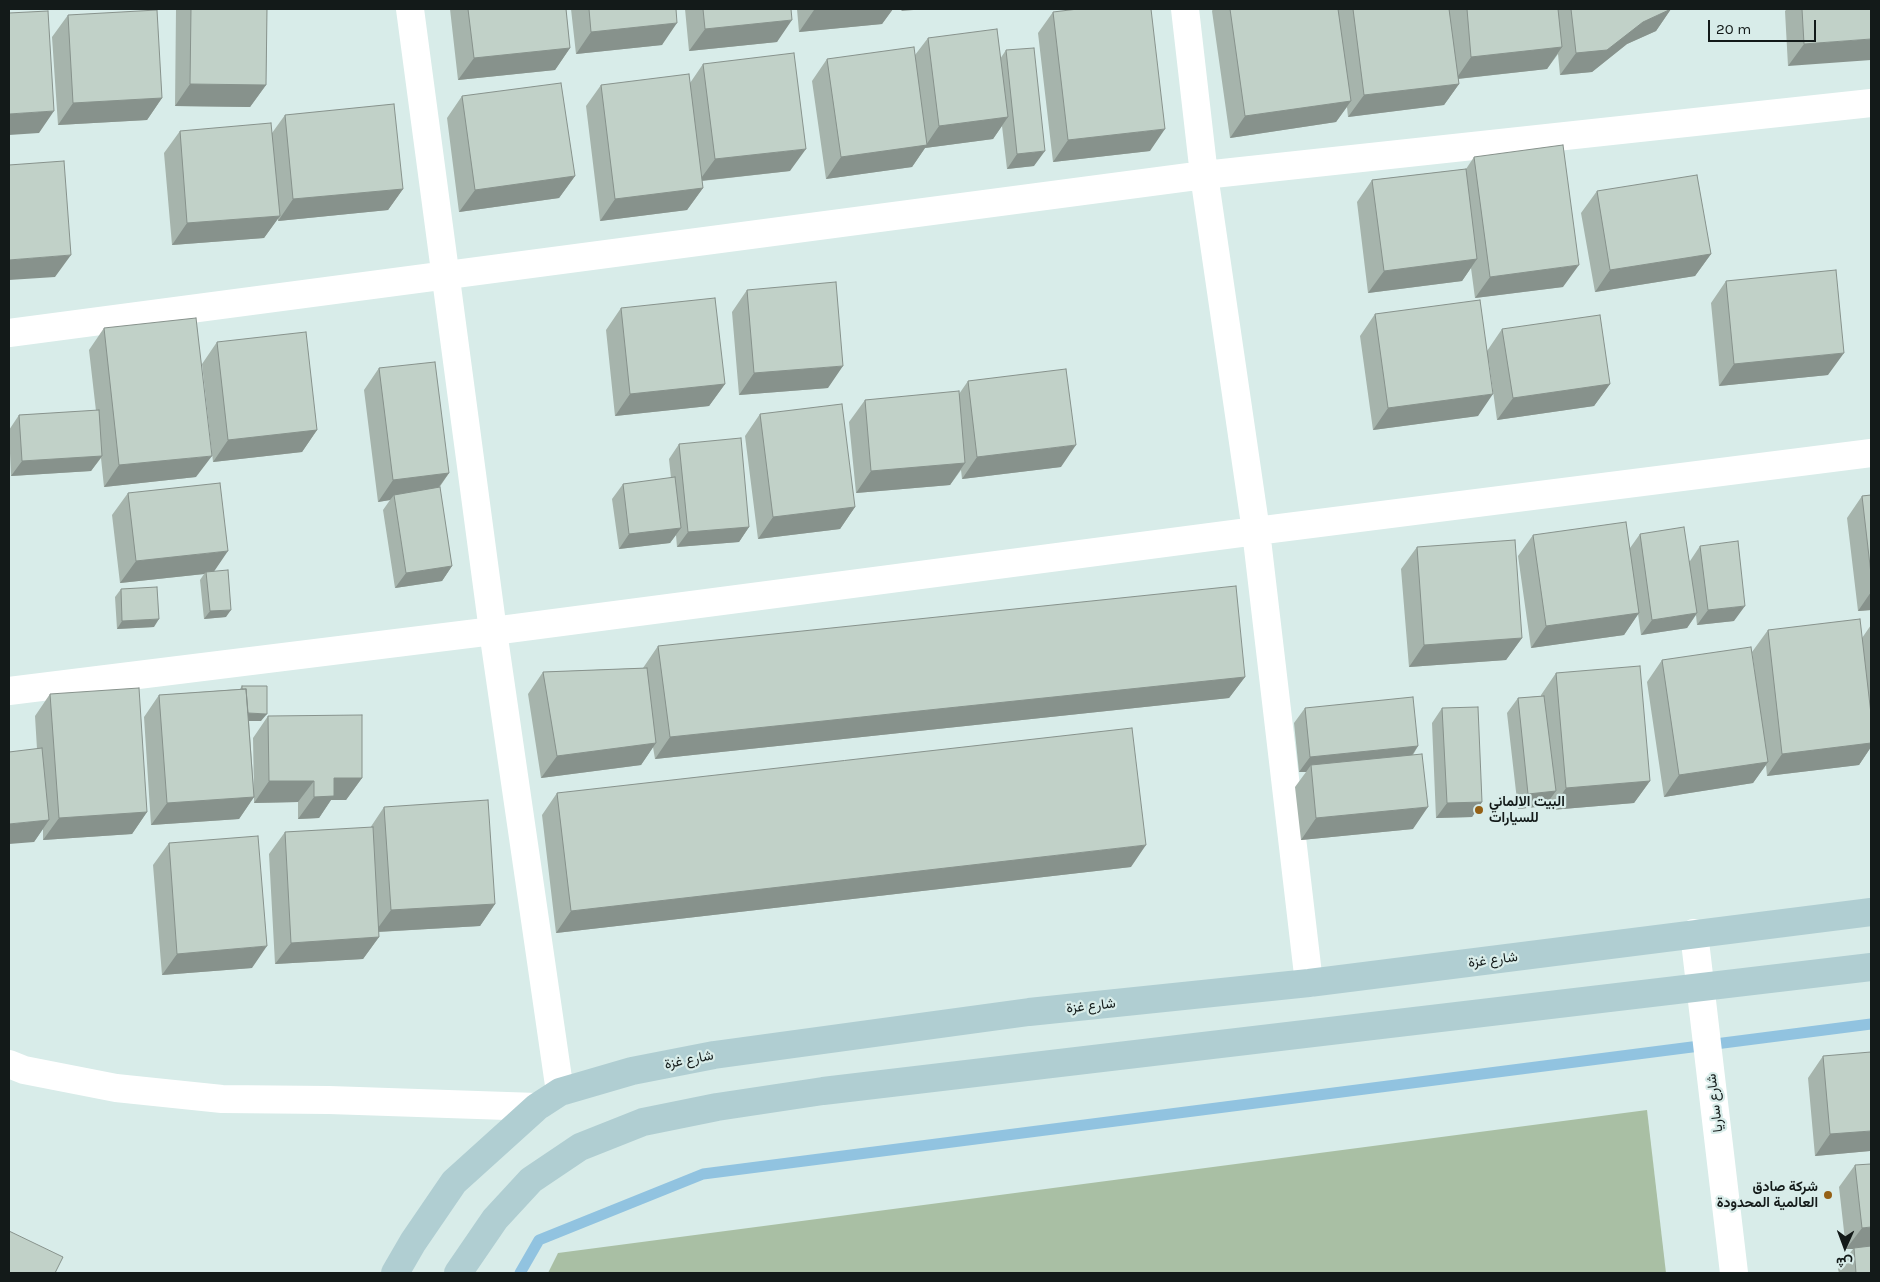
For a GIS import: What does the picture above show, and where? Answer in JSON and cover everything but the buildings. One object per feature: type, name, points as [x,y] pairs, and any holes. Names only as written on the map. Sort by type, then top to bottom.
[{"type":"main road","name":"شارع غزة","points":[[395,1273],[413,1242],[454,1182],[537,1107],[560,1092],[632,1070],[714,1055],[1029,1012],[1309,983],[1871,912]]},
{"type":"main road","points":[[458,1273],[495,1219],[531,1180],[580,1147],[643,1122],[823,1091],[1871,967]]},
{"type":"street","points":[[410,9],[493,631],[560,1092]]},
{"type":"street","points":[[1185,9],[1204,175],[1256,531],[1309,983]]},
{"type":"street","points":[[9,333],[1204,175],[1871,104]]},
{"type":"street","points":[[9,691],[493,631],[1871,453]]},
{"type":"street","name":"شارع ساريا","points":[[1694,934],[1734,1273]]},
{"type":"street","points":[[9,1064],[24,1070],[116,1088],[222,1098],[537,1107]]},
{"type":"green space","points":[[1647,1110],[1666,1273],[548,1273],[558,1253]]},
{"type":"waterway","points":[[520,1273],[539,1240],[703,1174],[1871,1024]]},
{"type":"place","name":"البيت الالماني للسيارات","points":[[1479,810]]},
{"type":"place","name":"شركة صادق العالمية المحدودة","points":[[1828,1195]]}]
